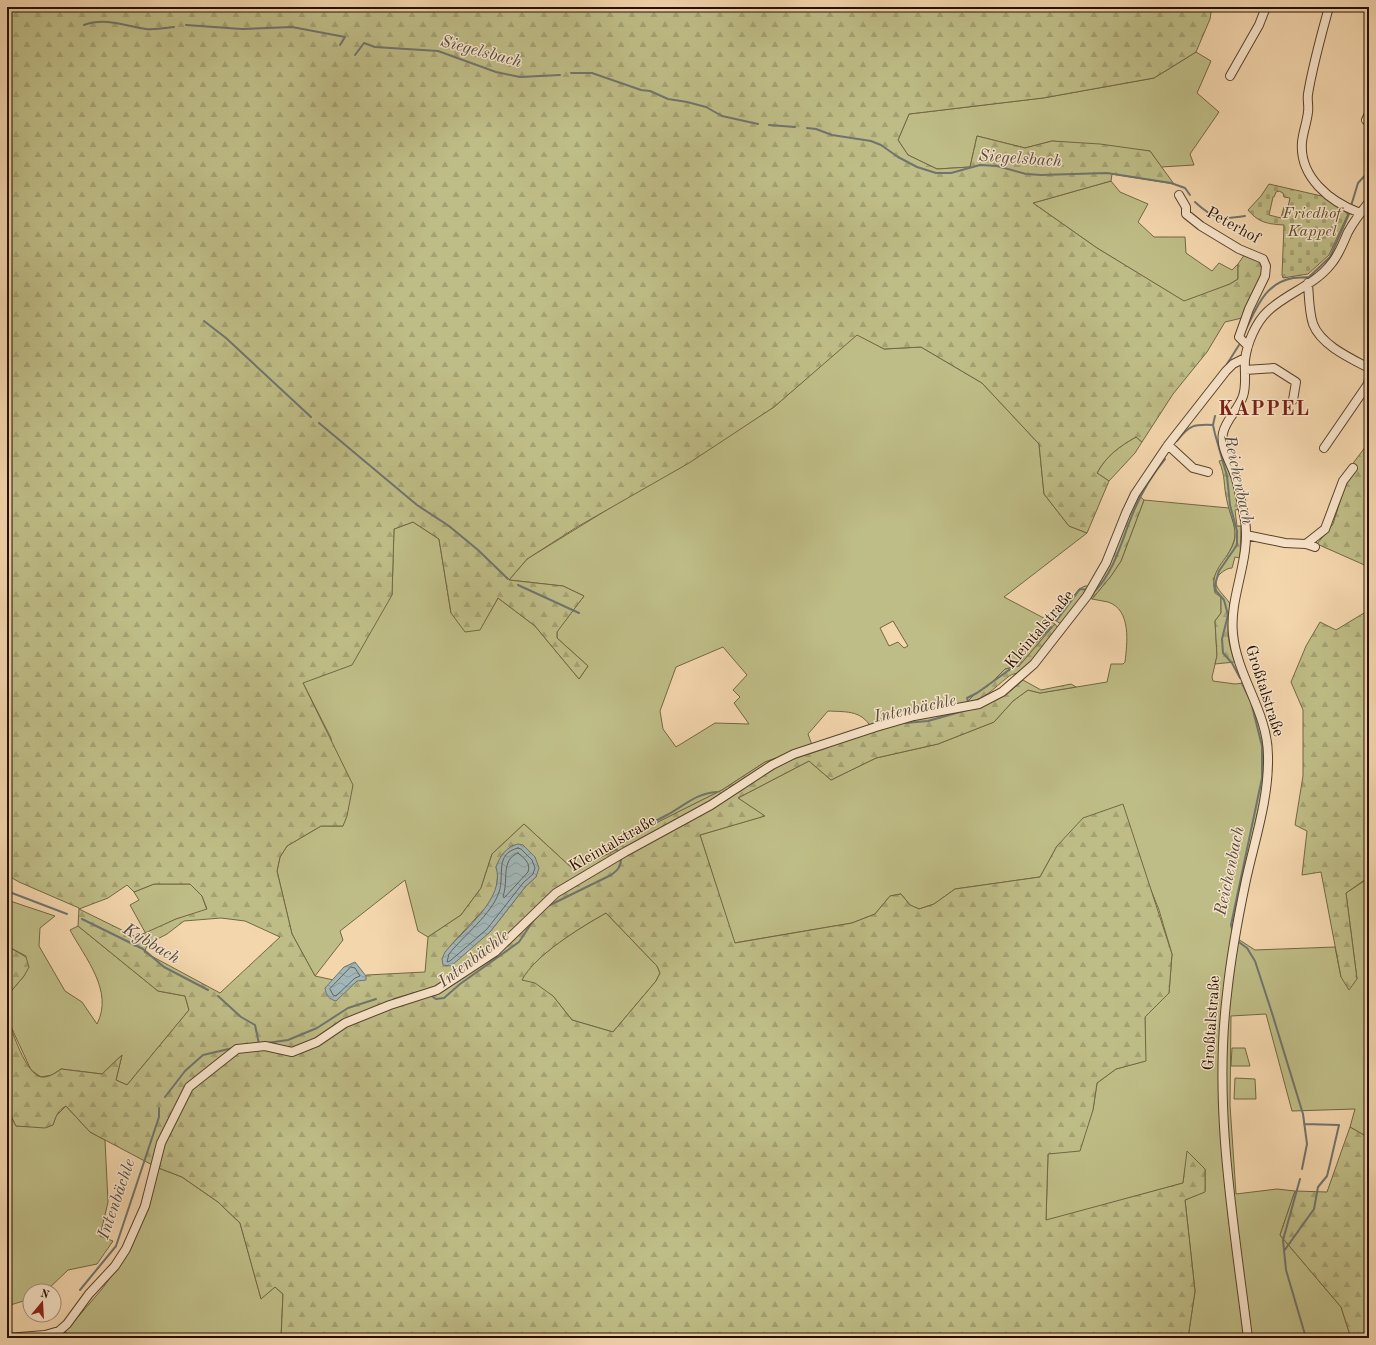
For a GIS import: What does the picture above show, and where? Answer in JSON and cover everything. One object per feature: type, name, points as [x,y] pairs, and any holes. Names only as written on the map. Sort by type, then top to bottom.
[{"type":"street","points":[[1230,76],[1259,25],[1266,7]]},
{"type":"street","points":[[1329,7],[1312,68],[1308,96],[1308,111],[1302,144],[1303,156],[1309,175],[1318,186],[1340,204],[1354,211]]},
{"type":"street","name":"Peterhof","points":[[1179,195],[1186,207],[1186,214],[1201,226],[1239,249],[1259,256],[1266,266],[1265,276],[1249,309],[1239,337],[1245,343]]},
{"type":"street","name":"Großtalstraße","points":[[1248,1338],[1227,1167],[1222,1104],[1223,1045],[1226,996],[1236,930],[1268,782],[1268,753],[1265,727],[1243,671],[1232,634],[1232,618],[1242,571],[1246,534],[1236,477],[1223,443],[1223,434],[1226,424],[1243,396],[1245,343],[1267,312],[1308,284],[1330,265],[1354,211],[1369,202]]},
{"type":"street","points":[[1308,284],[1312,320],[1321,337],[1342,353],[1369,368]]},
{"type":"street","name":"Kleintalstraße","points":[[8,1338],[45,1336],[59,1331],[115,1266],[126,1248],[144,1206],[161,1143],[189,1087],[237,1049],[265,1046],[292,1052],[317,1042],[345,1024],[390,1005],[437,990],[495,952],[556,893],[625,852],[711,805],[772,765],[794,754],[876,727],[914,716],[979,704],[1002,692],[1021,677],[1050,644],[1087,596],[1106,564],[1135,494],[1168,445],[1226,371],[1233,364],[1245,358]]},
{"type":"street","points":[[1245,370],[1274,368],[1296,382],[1294,400]]},
{"type":"street","points":[[1324,448],[1368,384],[1369,379]]},
{"type":"street","points":[[1168,445],[1193,468],[1208,472]]},
{"type":"street","points":[[1306,544],[1325,530],[1343,480],[1353,468]]},
{"type":"street","points":[[1246,534],[1285,543],[1306,544],[1315,547]]},
{"type":"green space","points":[[7,7],[1212,7],[1210,19],[1196,52],[1154,78],[1043,98],[909,114],[898,140],[908,155],[937,169],[970,167],[977,136],[1025,148],[1052,141],[1100,144],[1150,151],[1174,184],[1112,174],[1111,181],[1033,203],[1097,248],[1184,301],[1230,284],[1238,279],[1238,264],[1245,254],[1262,261],[1265,273],[1242,318],[1225,322],[1207,352],[1173,394],[1142,442],[1136,437],[1130,440],[1105,461],[1097,473],[1109,481],[1087,533],[1069,526],[1044,494],[1039,444],[982,383],[921,347],[884,349],[857,335],[774,407],[689,463],[577,527],[527,559],[509,580],[563,586],[584,596],[557,632],[557,638],[588,666],[579,679],[535,626],[498,598],[480,630],[465,632],[451,613],[439,539],[413,522],[394,529],[392,595],[352,665],[303,683],[353,785],[347,816],[343,826],[321,826],[287,846],[280,857],[277,871],[292,934],[315,976],[343,982],[367,975],[425,972],[428,937],[461,915],[481,888],[492,854],[524,824],[574,870],[616,850],[612,845],[722,790],[765,762],[812,745],[915,718],[980,707],[1006,695],[1023,680],[1041,690],[1071,684],[1076,687],[1040,693],[1028,690],[1013,701],[994,722],[938,744],[876,758],[831,780],[809,761],[738,798],[765,816],[700,835],[735,943],[852,923],[875,914],[890,896],[901,894],[910,905],[919,909],[934,904],[955,889],[1040,877],[1057,846],[1083,818],[1123,804],[1172,954],[1169,993],[1145,1017],[1146,1061],[1116,1069],[1097,1083],[1093,1110],[1080,1151],[1048,1154],[1046,1220],[1183,1183],[1187,1151],[1205,1169],[1205,1192],[1185,1200],[1195,1291],[1188,1338],[281,1338],[283,1294],[275,1287],[261,1299],[240,1223],[218,1202],[182,1177],[156,1167],[90,1132],[66,1106],[61,1109],[53,1125],[45,1128],[16,1126],[7,1108],[7,1018],[20,1051],[35,1074],[41,1077],[46,1077],[61,1069],[102,1074],[122,1055],[116,1080],[127,1085],[189,1010],[185,996],[158,991],[78,926],[79,908],[19,882],[7,875]],"holes":[[[513,845],[530,852],[535,857],[536,877],[526,886],[490,932],[442,959],[450,946],[488,905],[496,890],[498,873],[496,867],[502,855]],[[154,884],[190,884],[202,896],[207,909],[176,919],[136,937],[79,909],[108,898],[127,885],[134,892]],[[606,913],[657,966],[660,973],[656,981],[613,1032],[572,1020],[553,996],[535,983],[522,980],[537,961],[560,942]],[[221,918],[245,921],[280,937],[220,993],[144,952],[148,944],[167,934],[184,921]]]},
{"type":"green space","points":[[1196,52],[1211,61],[1197,93],[1219,112],[1190,154],[1194,165],[1161,167],[1150,151],[1052,141],[1025,148],[977,136],[970,167],[937,169],[908,155],[898,140],[909,114],[1043,98],[1154,78]]},
{"type":"green space","points":[[1111,181],[1120,192],[1148,204],[1138,222],[1154,237],[1185,237],[1186,253],[1212,271],[1219,263],[1232,270],[1238,264],[1238,279],[1230,284],[1185,302],[1097,248],[1033,203]]},
{"type":"green space","name":"Friedhof Kappel","points":[[1269,184],[1326,197],[1348,214],[1329,255],[1308,274],[1283,278],[1284,225],[1264,222],[1256,218],[1248,210],[1261,196]],"holes":[[[1279,191],[1283,193],[1284,197],[1290,198],[1288,207],[1284,207],[1281,218],[1269,215],[1273,197],[1276,192]]]},
{"type":"green space","points":[[857,334],[884,349],[921,347],[982,383],[1039,444],[1044,494],[1069,526],[1087,533],[1004,597],[1055,624],[1019,666],[1005,669],[988,686],[975,694],[967,702],[873,731],[865,719],[860,716],[848,712],[828,711],[808,734],[812,745],[765,762],[722,790],[613,845],[616,850],[574,870],[524,824],[492,854],[481,888],[461,915],[428,937],[418,931],[405,880],[340,931],[343,940],[315,976],[292,934],[277,871],[280,857],[287,846],[321,826],[343,826],[331,738],[303,683],[392,595],[394,529],[413,522],[439,539],[451,613],[480,629],[498,598],[535,626],[579,679],[588,666],[557,638],[557,631],[584,596],[563,586],[509,580],[527,559],[774,407]],"holes":[[[893,621],[908,646],[904,648],[898,642],[889,646],[880,628]],[[723,647],[747,675],[733,690],[740,697],[734,703],[749,724],[715,723],[676,747],[663,729],[660,711],[676,667]]]},
{"type":"green space","points":[[1136,437],[1142,442],[1135,453],[1109,481],[1097,473],[1105,461],[1114,452]]},
{"type":"green space","points":[[1369,442],[1369,567],[1317,544],[1333,524],[1351,466]]},
{"type":"green space","points":[[1224,460],[1232,478],[1239,509],[1235,510],[1237,526],[1241,526],[1240,558],[1235,557],[1232,568],[1226,569],[1221,573],[1216,582],[1217,587],[1231,607],[1228,635],[1235,662],[1215,664],[1217,656],[1215,621],[1221,613],[1221,597],[1215,593],[1215,576],[1217,570],[1230,551],[1235,537],[1226,495],[1223,472],[1219,461]]},
{"type":"green space","points":[[1137,494],[1144,500],[1121,561],[1092,599],[1089,597]]},
{"type":"green space","points":[[1144,500],[1229,508],[1234,526],[1234,541],[1226,558],[1213,579],[1221,597],[1221,613],[1215,621],[1217,656],[1212,677],[1213,681],[1235,684],[1244,683],[1257,714],[1264,741],[1264,782],[1237,907],[1238,939],[1255,950],[1335,947],[1341,977],[1357,979],[1346,893],[1367,879],[1369,880],[1369,1138],[1350,1127],[1355,1109],[1292,1111],[1266,1014],[1231,1016],[1230,1105],[1236,1194],[1277,1189],[1295,1191],[1280,1235],[1341,1307],[1351,1338],[1188,1338],[1195,1291],[1185,1200],[1205,1191],[1205,1169],[1188,1152],[1183,1183],[1046,1221],[1048,1154],[1093,1110],[1097,1083],[1116,1069],[1145,1061],[1145,1017],[1169,993],[1172,954],[1159,910],[1143,870],[1057,846],[1040,877],[955,889],[934,904],[919,909],[910,905],[901,894],[890,896],[875,914],[852,923],[734,943],[700,835],[764,816],[738,798],[809,761],[831,780],[876,758],[938,744],[994,722],[1013,701],[1028,690],[1040,693],[1107,682],[1111,664],[1123,664],[1125,662],[1127,646],[1126,628],[1121,612],[1116,606],[1108,602],[1092,599],[1121,561]]},
{"type":"green space","points":[[1089,586],[1061,624],[1053,619],[1057,607],[1067,597],[1072,598],[1079,589]]},
{"type":"green space","points":[[1369,610],[1369,880],[1366,879],[1346,893],[1357,979],[1349,990],[1341,977],[1321,872],[1302,875],[1307,831],[1295,825],[1303,776],[1303,710],[1291,682],[1306,646],[1320,622],[1336,630]]},
{"type":"green space","points":[[1055,624],[1058,628],[1042,651],[1027,667],[1010,676],[980,699],[967,702],[975,694],[988,686],[1005,669],[1019,666]]},
{"type":"green space","points":[[154,884],[190,884],[202,896],[207,910],[176,919],[146,934],[130,905],[139,900],[134,892]]},
{"type":"green space","points":[[7,900],[55,916],[40,928],[39,946],[65,991],[82,1002],[97,1024],[101,1012],[102,999],[100,987],[90,963],[70,930],[78,926],[158,991],[185,996],[189,1010],[127,1085],[116,1080],[122,1055],[102,1074],[61,1069],[52,1075],[41,1077],[31,1070],[7,1018],[7,996],[24,976],[26,956],[7,946]]},
{"type":"green space","points":[[606,913],[657,966],[660,973],[656,981],[613,1032],[572,1020],[553,996],[521,980],[537,961],[559,942]]},
{"type":"green space","points":[[7,946],[26,957],[29,967],[24,976],[7,996]]},
{"type":"green space","points":[[1232,1048],[1245,1048],[1250,1066],[1231,1066]]},
{"type":"green space","points":[[1235,1078],[1255,1079],[1256,1099],[1234,1099]]},
{"type":"green space","points":[[66,1106],[90,1132],[105,1140],[108,1202],[100,1236],[113,1241],[97,1264],[68,1270],[54,1283],[22,1283],[22,1301],[7,1306],[7,1108],[16,1126],[53,1125],[56,1116]]},
{"type":"green space","points":[[1350,1127],[1369,1138],[1369,1338],[1351,1338],[1341,1307],[1280,1235],[1295,1191],[1327,1192]]},
{"type":"green space","points":[[156,1167],[182,1177],[218,1202],[240,1223],[261,1298],[275,1287],[283,1294],[281,1338],[76,1338],[65,1332],[102,1289],[123,1260]]},
{"type":"green space","points":[[65,1332],[76,1338],[55,1338]]},
{"type":"water","points":[[518,844],[523,845],[535,857],[539,868],[536,877],[526,886],[490,932],[451,966],[443,965],[442,959],[445,952],[472,924],[489,902],[495,891],[497,879],[496,867],[499,859],[510,847]]},
{"type":"water","points":[[355,962],[366,976],[366,980],[357,981],[336,1001],[330,998],[326,993],[325,988],[344,967]]},
{"type":"waterway","name":"Siegelsbach","points":[[84,25],[108,22],[146,29],[174,27]]},
{"type":"waterway","name":"Siegelsbach","points":[[186,25],[242,29],[292,27],[345,37],[340,45]]},
{"type":"waterway","name":"Siegelsbach","points":[[355,55],[364,43],[375,47],[438,51],[496,72],[520,77],[560,75]]},
{"type":"waterway","name":"Siegelsbach","points":[[571,73],[592,73],[641,90],[650,91],[668,99],[706,107],[722,116],[758,124]]},
{"type":"waterway","name":"Siegelsbach","points":[[769,125],[795,127]]},
{"type":"waterway","name":"Siegelsbach","points":[[807,128],[816,129],[832,135],[871,141],[881,145],[898,157],[917,167],[936,173],[951,173],[980,165],[997,166],[1026,174],[1041,175],[1107,173],[1171,183],[1185,188],[1190,195]]},
{"type":"waterway","name":"Reichenbach","points":[[1351,206],[1358,183],[1369,171]]},
{"type":"waterway","name":"Siegelsbach","points":[[1195,202],[1207,212],[1218,217],[1230,218],[1245,216]]},
{"type":"waterway","name":"Reichenbach","points":[[1246,329],[1263,297],[1275,285],[1295,278],[1309,277],[1330,257],[1349,214]]},
{"type":"waterway","points":[[204,321],[226,338],[311,417]]},
{"type":"waterway","name":"Reichenbach","points":[[1227,364],[1239,345]]},
{"type":"waterway","name":"Reichenbach","points":[[1215,416],[1213,425],[1227,476],[1230,505],[1237,531],[1237,545],[1219,571],[1215,585],[1216,591],[1224,600],[1228,615],[1222,639],[1223,653],[1232,663],[1240,678]]},
{"type":"waterway","points":[[319,423],[417,505],[449,526],[478,550],[508,579]]},
{"type":"waterway","name":"Intenbächle","points":[[1177,441],[1185,432],[1196,425],[1213,425]]},
{"type":"waterway","name":"Intenbächle","points":[[1092,591],[1094,592],[1107,576],[1138,502],[1150,480],[1165,459]]},
{"type":"waterway","points":[[518,585],[579,613]]},
{"type":"waterway","name":"Intenbächle","points":[[1057,620],[1080,589],[1088,590]]},
{"type":"waterway","name":"Intenbächle","points":[[969,704],[967,698],[977,693],[1020,662],[1027,651],[1051,627]]},
{"type":"waterway","name":"Reichenbach","points":[[1233,932],[1231,925],[1262,778],[1262,746],[1251,702],[1242,683]]},
{"type":"waterway","name":"Intenbächle","points":[[905,723],[928,721],[967,710]]},
{"type":"waterway","name":"Intenbächle","points":[[789,760],[828,747]]},
{"type":"waterway","name":"Intenbächle","points":[[617,850],[613,844],[697,797],[717,792]]},
{"type":"waterway","name":"Intenbächle","points":[[548,906],[616,872],[619,868],[621,858]]},
{"type":"waterway","name":"Kybbach","points":[[7,890],[67,914]]},
{"type":"waterway","name":"Intenbächle","points":[[430,995],[436,999],[444,998],[460,984],[519,942],[535,918]]},
{"type":"waterway","name":"Kybbach","points":[[82,919],[143,949],[164,967],[208,990]]},
{"type":"waterway","name":"Reichenbach","points":[[1236,940],[1247,948],[1255,961],[1303,1114],[1307,1144],[1302,1169]]},
{"type":"waterway","name":"Intenbächle","points":[[394,999],[419,992]]},
{"type":"waterway","name":"Kybbach","points":[[218,996],[241,1017],[255,1025],[259,1044]]},
{"type":"waterway","name":"Intenbächle","points":[[267,1043],[288,1040],[317,1028],[348,1008],[376,999]]},
{"type":"waterway","name":"Intenbächle","points":[[165,1097],[185,1071],[203,1055],[233,1048]]},
{"type":"waterway","name":"Intenbächle","points":[[80,1290],[116,1246],[159,1117],[159,1108]]},
{"type":"waterway","name":"Reichenbach","points":[[1284,1251],[1314,1209],[1318,1187],[1327,1176],[1339,1125],[1304,1124]]},
{"type":"waterway","name":"Reichenbach","points":[[1300,1179],[1283,1240],[1286,1270],[1306,1338]]},
{"type":"district","name":"KAPPEL","points":[[1264,410]]}]
